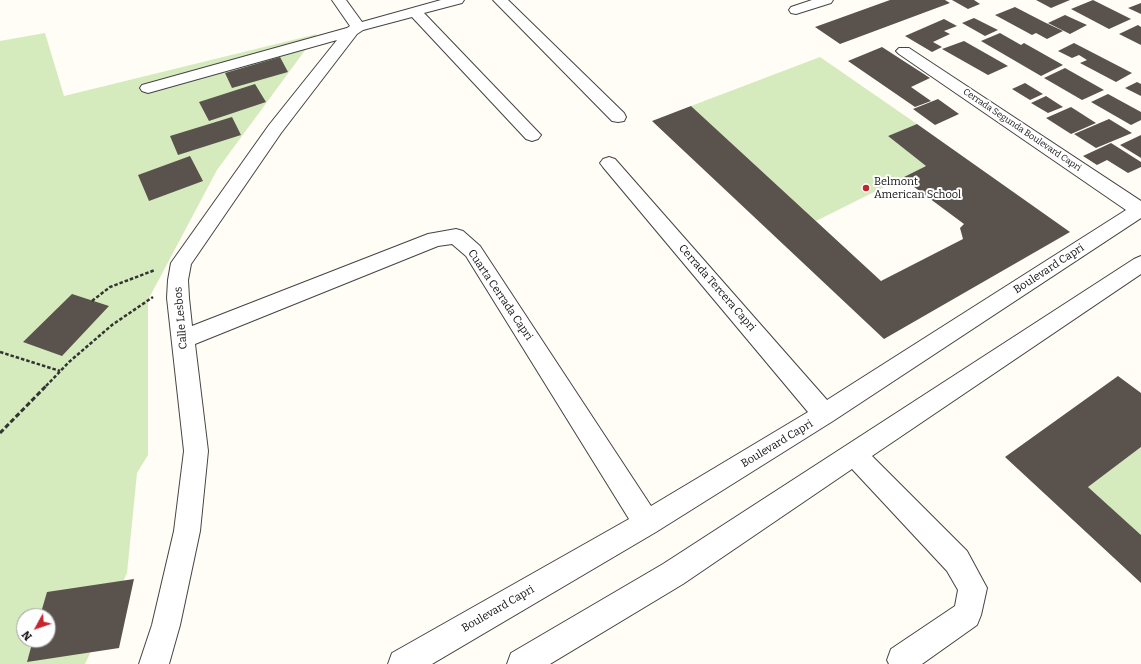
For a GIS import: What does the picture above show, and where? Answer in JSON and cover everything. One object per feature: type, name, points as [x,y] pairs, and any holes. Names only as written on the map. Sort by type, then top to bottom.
[{"type":"street","points":[[339,0],[355,29]]},
{"type":"street","points":[[148,88],[457,0]]},
{"type":"street","points":[[500,0],[618,117]]},
{"type":"street","points":[[796,10],[826,0]]},
{"type":"street","points":[[415,12],[532,135]]},
{"type":"street","points":[[179,272],[275,129],[355,29]]},
{"type":"street","name":"Cerrada Segunda Boulevard Capri","points":[[904,51],[1141,209]]},
{"type":"street","name":"Cerrada Tercera Capri","points":[[609,163],[826,414]]},
{"type":"street","name":"Boulevard Capri","points":[[403,664],[647,523],[826,414],[1141,209]]},
{"type":"street","name":"Cuarta Cerrada Capri","points":[[182,340],[435,239],[456,236],[473,251],[647,523]]},
{"type":"street","points":[[522,664],[673,574],[1141,264]]},
{"type":"street","name":"Calle Lesbos","points":[[154,664],[166,625],[187,531],[196,452],[182,340],[179,272]]},
{"type":"street","points":[[854,454],[957,561],[973,588],[967,615],[902,660]]},
{"type":"path","points":[[92,301],[110,288],[133,277],[179,272]]},
{"type":"path","points":[[0,433],[61,371],[112,325],[179,272]]},
{"type":"path","points":[[0,352],[61,371]]},
{"type":"green space","points":[[45,33],[64,96],[317,34],[217,170],[148,300],[148,455],[137,473],[127,573],[85,664],[0,664],[0,41]]},
{"type":"green space","points":[[820,57],[917,124],[888,136],[926,166],[816,221],[691,106]]},
{"type":"green space","points":[[1141,447],[1141,535],[1088,487]]},
{"type":"building","points":[[890,0],[945,0],[950,3],[840,44],[815,27]]},
{"type":"building","points":[[952,0],[974,0],[980,4],[968,9]]},
{"type":"building","points":[[1036,0],[1070,0],[1051,8]]},
{"type":"building","points":[[1093,0],[1131,19],[1109,29],[1071,9]]},
{"type":"building","points":[[1141,3],[1141,14],[1128,8]]},
{"type":"building","points":[[1015,7],[1063,31],[1047,39],[1036,33],[1032,35],[995,15]]},
{"type":"building","points":[[1065,15],[1087,25],[1070,34],[1048,23]]},
{"type":"building","points":[[974,18],[998,30],[985,36],[962,23]]},
{"type":"building","points":[[944,19],[957,26],[944,31],[950,34],[933,42],[942,47],[932,52],[905,36]]},
{"type":"building","points":[[1138,25],[1141,27],[1141,45],[1119,34]]},
{"type":"building","points":[[1000,33],[1021,45],[1024,43],[1063,65],[1041,76],[981,41]]},
{"type":"building","points":[[964,41],[1008,66],[988,75],[942,49]]},
{"type":"building","points":[[1074,43],[1132,73],[1116,82],[1080,63],[1087,60],[1079,55],[1072,58],[1058,51]]},
{"type":"building","points":[[882,47],[930,78],[911,87],[931,101],[915,107],[848,61]]},
{"type":"building","points":[[280,57],[288,72],[232,88],[225,73]]},
{"type":"building","points":[[1065,68],[1104,90],[1082,100],[1044,78]]},
{"type":"building","points":[[1137,82],[1141,84],[1141,96],[1125,88]]},
{"type":"building","points":[[1025,83],[1043,94],[1030,100],[1012,89]]},
{"type":"building","points":[[255,84],[266,102],[209,121],[199,102]]},
{"type":"building","points":[[1108,94],[1141,112],[1141,120],[1131,125],[1091,102]]},
{"type":"building","points":[[1046,96],[1063,107],[1048,113],[1031,103]]},
{"type":"building","points":[[938,99],[959,114],[935,125],[913,109]]},
{"type":"building","points":[[691,106],[881,281],[963,239],[960,228],[964,224],[902,178],[926,166],[888,136],[917,124],[1070,232],[884,339],[652,121]]},
{"type":"building","points":[[1071,107],[1096,123],[1071,134],[1046,118]]},
{"type":"building","points":[[232,117],[241,135],[178,155],[170,136]]},
{"type":"building","points":[[1109,119],[1132,133],[1096,148],[1074,134]]},
{"type":"building","points":[[1141,135],[1141,158],[1120,145]]},
{"type":"building","points":[[1111,143],[1141,162],[1141,167],[1128,173],[1107,160],[1097,165],[1083,156]]},
{"type":"building","points":[[190,156],[203,181],[149,201],[138,175]]},
{"type":"building","points":[[72,294],[109,306],[62,356],[23,342]]},
{"type":"building","points":[[1118,376],[1141,393],[1141,447],[1088,487],[1141,535],[1141,583],[1005,457]]},
{"type":"building","points":[[134,579],[119,648],[27,662],[31,648],[56,648],[56,608],[42,608],[47,592]]},
{"type":"place","name":"Belmont American School","points":[[866,188]]}]
